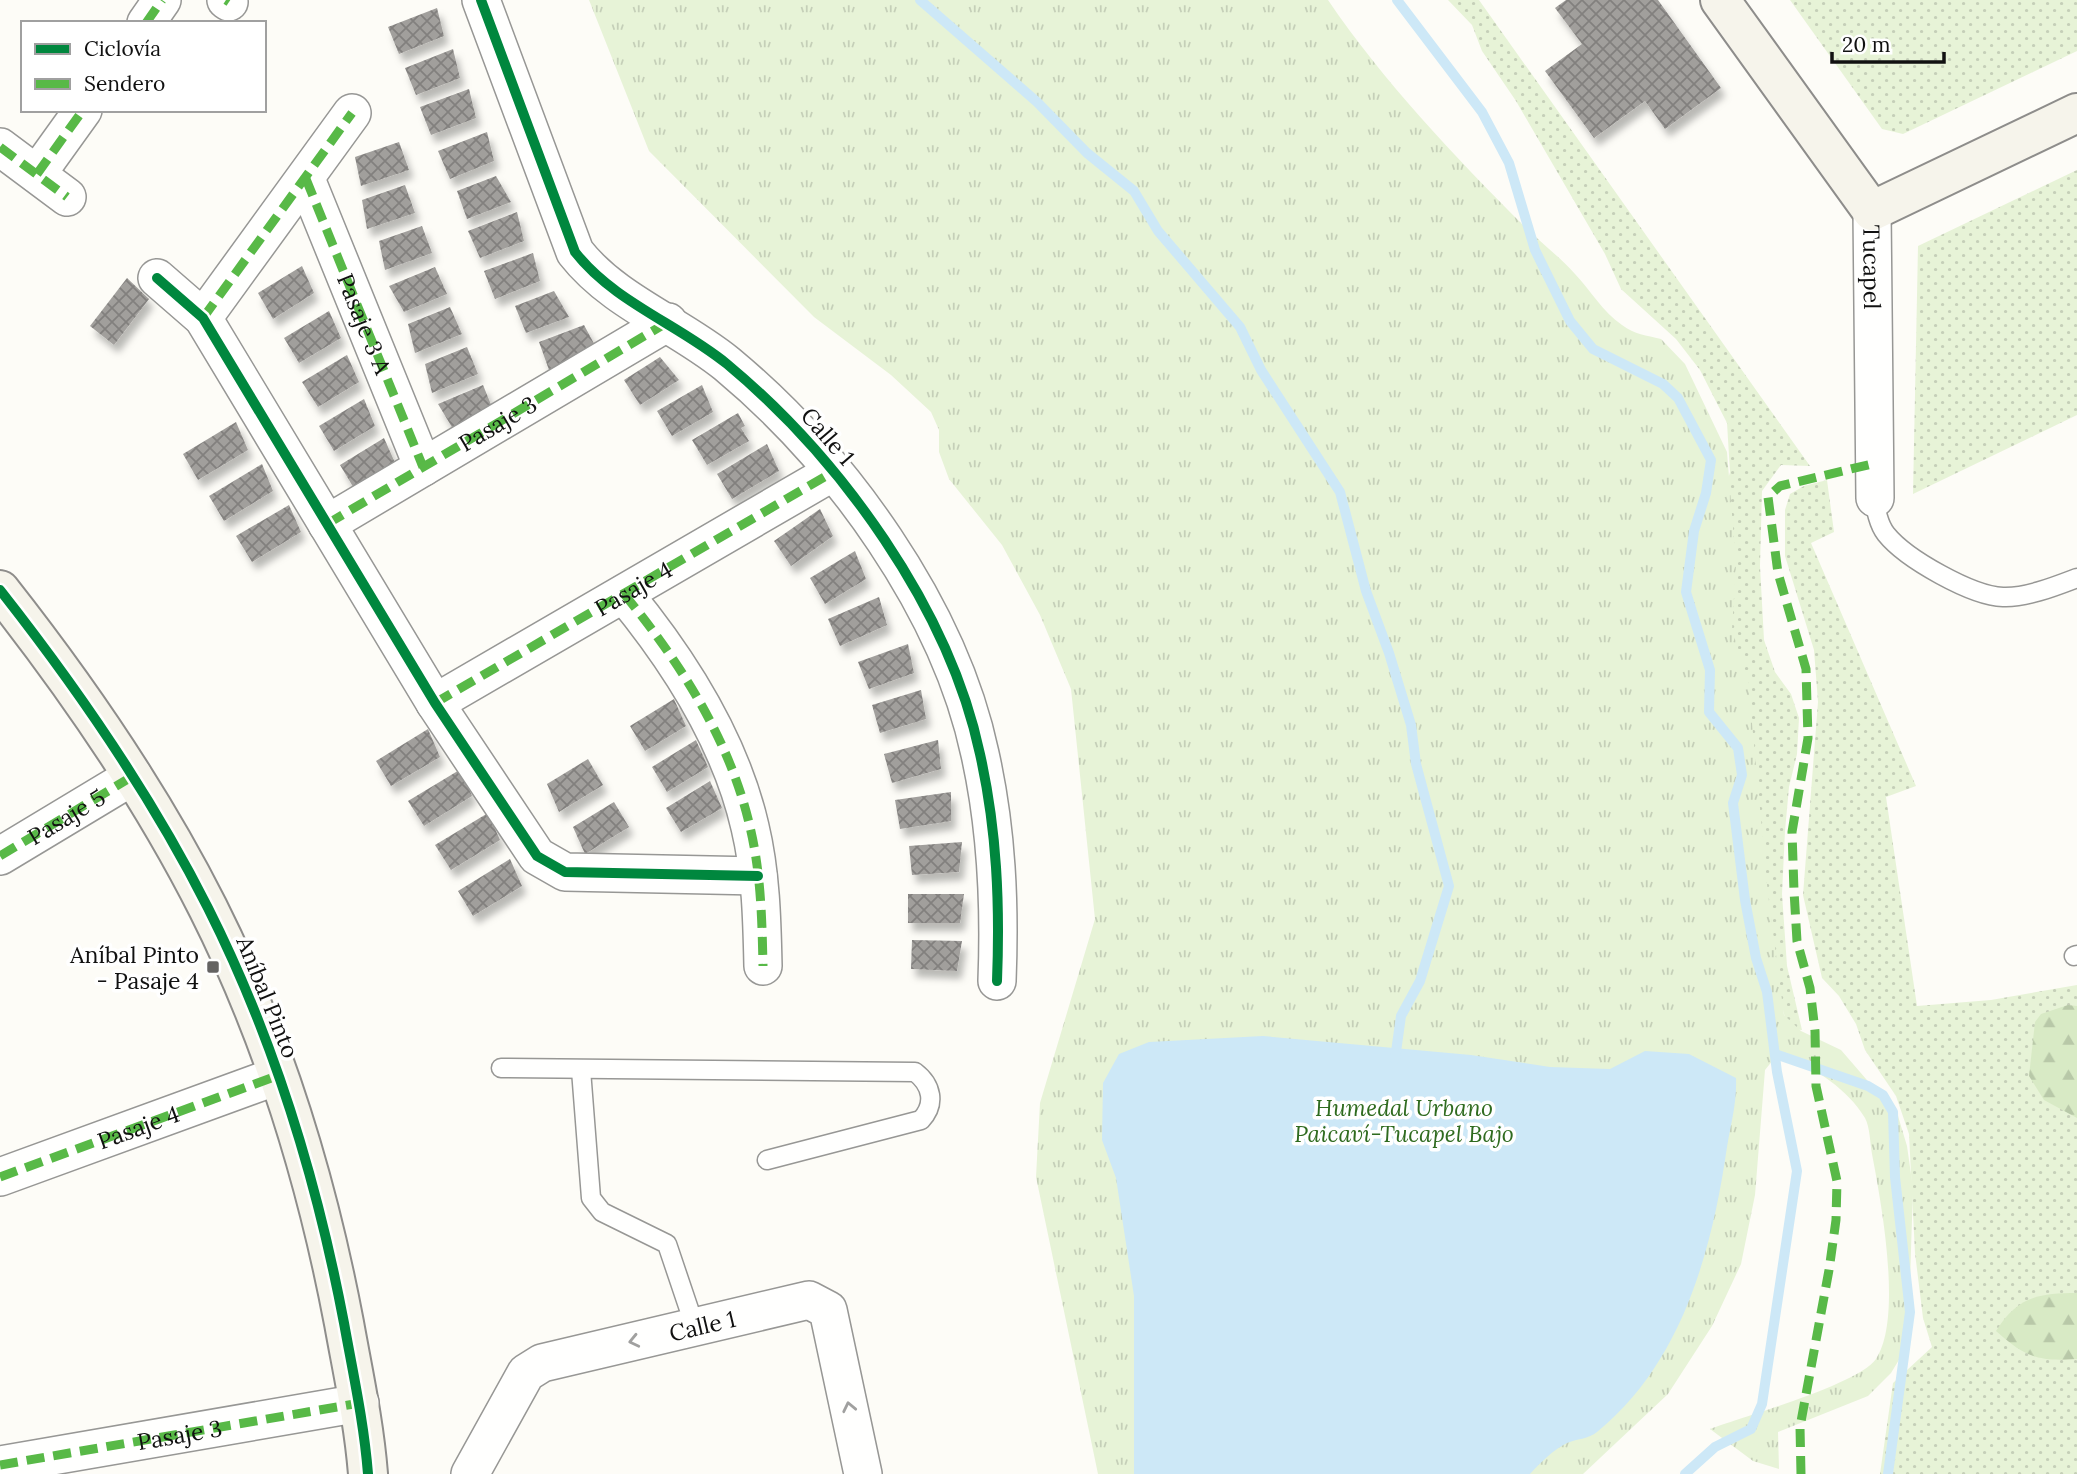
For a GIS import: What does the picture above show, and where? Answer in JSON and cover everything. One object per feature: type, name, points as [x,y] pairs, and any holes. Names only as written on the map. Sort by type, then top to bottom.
[{"type":"street","points":[[147,21],[162,0]]},
{"type":"street","name":"Calle 1","points":[[481,0],[575,252],[600,280],[668,322],[726,363],[760,393],[863,510],[915,592],[942,643],[980,752],[991,812],[998,873],[997,981]]},
{"type":"street","name":"Tucapel","points":[[1720,0],[1871,211],[1875,498]]},
{"type":"street","points":[[37,174],[82,112]]},
{"type":"street","points":[[203,318],[352,113]]},
{"type":"street","points":[[1871,211],[2077,113]]},
{"type":"street","points":[[0,147],[68,197]]},
{"type":"street","name":"Pasaje 3 A","points":[[306,179],[423,467]]},
{"type":"street","points":[[157,278],[203,318],[435,703],[528,846],[555,868],[565,872],[758,876]]},
{"type":"street","name":"Pasaje 3","points":[[327,524],[668,322]]},
{"type":"street","name":"Pasaje 4","points":[[435,703],[832,472]]},
{"type":"street","name":"Aníbal Pinto","points":[[0,590],[99,724],[133,776],[208,909],[244,988],[276,1076],[325,1235],[360,1403],[368,1474]]},
{"type":"street","points":[[624,594],[676,662],[719,739],[737,782],[751,828],[758,876],[763,966]]},
{"type":"street","name":"Pasaje 5","points":[[0,856],[133,776]]},
{"type":"street","name":"Pasaje 4","points":[[0,1177],[276,1076]]},
{"type":"street","name":"Calle 1","points":[[470,1474],[526,1373],[542,1363],[809,1300],[828,1310],[863,1474]]},
{"type":"street","name":"Pasaje 3","points":[[0,1465],[360,1403]]},
{"type":"lane","points":[[1875,498],[1875,508],[1884,533],[1908,554],[1947,579],[2003,597],[2077,578]]},
{"type":"lane","points":[[501,1068],[915,1072],[924,1078],[931,1097],[930,1111],[921,1120],[767,1160]]},
{"type":"lane","points":[[581,1069],[592,1198],[602,1212],[667,1244],[695,1327]]},
{"type":"green space","name":"Humedal Urbano Paicaví-Tucapel Bajo","points":[[589,0],[1328,0],[1372,60],[1446,146],[1569,268],[1609,314],[1631,331],[1661,339],[1685,364],[1727,452],[1736,564],[1732,630],[1748,680],[1768,894],[1784,1015],[1801,1031],[1841,1050],[1898,1116],[1907,1146],[1913,1188],[1908,1345],[1891,1373],[1868,1396],[1778,1432],[1779,1469],[1753,1461],[1710,1429],[1799,1399],[1848,1379],[1876,1359],[1884,1340],[1889,1289],[1887,1259],[1867,1122],[1858,1107],[1840,1089],[1820,1074],[1787,1056],[1773,1060],[1765,1070],[1755,1195],[1741,1264],[1712,1326],[1668,1394],[1583,1474],[1098,1474],[1036,1177],[1040,1103],[1095,919],[1071,689],[1040,615],[1002,545],[949,479],[939,452],[939,430],[931,412],[891,375],[814,317],[649,151]]},
{"type":"green space","points":[[1448,0],[1479,0],[1810,466],[1781,465],[1762,491],[1760,566],[1764,640],[1775,672],[1791,694],[1799,718],[1797,754],[1789,787],[1782,894],[1787,966],[1802,1030],[1788,1029],[1775,980],[1717,520],[1730,472],[1727,423],[1700,370],[1676,339],[1621,289],[1605,254],[1516,101],[1482,51],[1472,25]]},
{"type":"green space","points":[[1790,0],[2077,0],[2077,51],[1903,134],[1882,129]]},
{"type":"green space","points":[[2077,170],[2077,415],[1913,494],[1918,246]]},
{"type":"green space","points":[[1827,480],[1834,532],[1811,543],[1916,786],[1886,797],[1917,1006],[1991,1000],[2077,985],[2077,1474],[1880,1474],[1893,1383],[1932,1347],[1923,1318],[1915,1253],[1909,1134],[1896,1096],[1865,1050],[1856,1024],[1839,996],[1822,978],[1803,895],[1818,702],[1814,650],[1785,556],[1785,510],[1790,494],[1804,486]]},
{"type":"green space","points":[[2068,1005],[2077,1006],[2077,1118],[2044,1100],[2029,1076],[2035,1022],[2041,1014]]},
{"type":"green space","points":[[2077,1293],[2077,1359],[2052,1360],[2033,1356],[2015,1347],[1996,1331],[2012,1311],[2030,1299],[2051,1294]]},
{"type":"water","points":[[1263,1036],[1471,1055],[1550,1067],[1610,1069],[1645,1051],[1689,1054],[1736,1078],[1736,1096],[1721,1186],[1702,1265],[1688,1303],[1672,1339],[1651,1373],[1626,1404],[1597,1432],[1562,1446],[1530,1474],[1134,1474],[1134,1296],[1116,1178],[1102,1140],[1103,1083],[1119,1054],[1149,1042]]},
{"type":"building","points":[[1566,0],[1658,0],[1721,88],[1665,129],[1645,101],[1594,138],[1545,71],[1582,44],[1555,8]]},
{"type":"building","points":[[437,8],[444,36],[399,54],[388,27]]},
{"type":"building","points":[[453,49],[460,78],[416,95],[405,68]]},
{"type":"building","points":[[469,89],[476,118],[431,135],[420,107]]},
{"type":"building","points":[[487,132],[494,161],[450,179],[438,151]]},
{"type":"building","points":[[399,142],[409,170],[361,186],[355,157]]},
{"type":"building","points":[[496,176],[511,202],[467,219],[457,191]]},
{"type":"building","points":[[405,185],[415,213],[367,229],[362,200]]},
{"type":"building","points":[[517,212],[524,241],[480,258],[468,231]]},
{"type":"building","points":[[422,226],[432,253],[385,270],[379,241]]},
{"type":"building","points":[[533,253],[540,281],[495,299],[484,271]]},
{"type":"building","points":[[302,266],[314,293],[273,319],[258,293]]},
{"type":"building","points":[[435,267],[447,294],[404,312],[389,286]]},
{"type":"building","points":[[127,278],[149,299],[114,345],[90,326]]},
{"type":"building","points":[[554,291],[569,317],[526,333],[515,306]]},
{"type":"building","points":[[450,307],[462,334],[415,353],[408,324]]},
{"type":"building","points":[[329,311],[341,338],[299,363],[284,338]]},
{"type":"building","points":[[584,325],[598,351],[549,370],[539,342]]},
{"type":"building","points":[[467,347],[478,374],[432,393],[425,364]]},
{"type":"building","points":[[347,355],[359,382],[318,407],[302,382]]},
{"type":"building","points":[[660,357],[679,380],[640,405],[624,380]]},
{"type":"building","points":[[483,385],[494,412],[453,429],[438,404]]},
{"type":"building","points":[[702,385],[713,412],[672,436],[657,411]]},
{"type":"building","points":[[364,399],[375,426],[334,451],[319,426]]},
{"type":"building","points":[[738,413],[745,426],[741,428],[749,441],[707,465],[692,440]]},
{"type":"building","points":[[236,422],[248,450],[198,480],[183,454]]},
{"type":"building","points":[[384,438],[396,465],[355,490],[340,465]]},
{"type":"building","points":[[767,444],[779,471],[732,499],[717,474]]},
{"type":"building","points":[[262,464],[273,491],[224,521],[209,496]]},
{"type":"building","points":[[289,505],[301,532],[252,562],[236,536]]},
{"type":"building","points":[[820,509],[833,536],[791,566],[774,541]]},
{"type":"building","points":[[855,551],[866,579],[825,604],[810,578]]},
{"type":"building","points":[[879,597],[887,625],[840,646],[828,619]]},
{"type":"building","points":[[908,644],[914,673],[869,689],[858,662]]},
{"type":"building","points":[[921,690],[926,719],[880,733],[872,705]]},
{"type":"building","points":[[674,699],[686,726],[645,751],[630,726]]},
{"type":"building","points":[[428,729],[440,757],[391,786],[376,761]]},
{"type":"building","points":[[696,740],[708,767],[667,792],[652,767]]},
{"type":"building","points":[[938,740],[941,769],[892,783],[884,754]]},
{"type":"building","points":[[588,759],[603,785],[559,812],[547,784]]},
{"type":"building","points":[[461,769],[472,796],[424,826],[408,801]]},
{"type":"building","points":[[710,781],[722,808],[681,832],[666,808]]},
{"type":"building","points":[[951,792],[951,821],[900,829],[895,800]]},
{"type":"building","points":[[614,802],[629,827],[585,854],[573,827]]},
{"type":"building","points":[[488,813],[500,840],[451,870],[435,845]]},
{"type":"building","points":[[962,842],[959,872],[912,875],[909,846]]},
{"type":"building","points":[[510,859],[522,886],[473,916],[458,891]]},
{"type":"building","points":[[908,894],[964,894],[960,923],[908,923]]},
{"type":"building","points":[[912,940],[962,941],[957,971],[911,969]]},
{"type":"waterway","points":[[920,0],[1037,102],[1087,153],[1134,191],[1158,231],[1240,327],[1261,370],[1340,492],[1366,591],[1411,725],[1416,764],[1449,886],[1420,981],[1401,1016],[1395,1059]]},
{"type":"waterway","points":[[1397,0],[1482,112],[1509,163],[1535,250],[1570,321],[1593,349],[1663,384],[1678,398],[1711,460],[1706,493],[1694,531],[1686,592],[1710,670],[1709,712],[1738,748],[1742,775],[1733,803],[1745,900],[1756,958],[1767,992],[1777,1072],[1797,1171],[1762,1404],[1751,1429],[1715,1447],[1685,1474]]},
{"type":"waterway","points":[[1775,1054],[1868,1086],[1883,1095],[1893,1112],[1895,1177],[1910,1312],[1888,1474]]},
{"type":"marked path","points":[[147,21],[162,0]]},
{"type":"marked path","points":[[37,174],[82,112]]},
{"type":"marked path","points":[[203,318],[352,113]]},
{"type":"marked path","points":[[0,147],[67,197]]},
{"type":"marked path","points":[[306,179],[423,467]]},
{"type":"marked path","points":[[327,524],[668,322]]},
{"type":"marked path","points":[[1801,1474],[1800,1427],[1829,1270],[1836,1220],[1837,1181],[1816,1086],[1815,1031],[1810,988],[1797,941],[1792,832],[1808,738],[1806,669],[1778,573],[1768,497],[1780,486],[1876,463]]},
{"type":"marked path","points":[[435,703],[833,472]]},
{"type":"marked path","points":[[624,594],[683,675],[730,763],[750,827],[757,862],[763,966]]},
{"type":"marked path","points":[[0,856],[133,776]]},
{"type":"marked path","points":[[0,1177],[277,1076]]},
{"type":"marked path","points":[[0,1465],[360,1403]]},
{"type":"cycle path","points":[[481,0],[575,252],[608,285],[708,350],[769,402],[810,444],[849,491],[885,540],[916,591],[943,645],[965,699],[986,782],[996,867],[997,981]]},
{"type":"cycle path","points":[[157,278],[203,318],[435,703],[537,856],[565,872],[758,876]]},
{"type":"cycle path","points":[[0,590],[85,704],[138,784],[208,908],[253,1007],[290,1111],[321,1216],[354,1379],[368,1474]]},
{"type":"place","name":"Aníbal Pinto - Pasaje 4","points":[[213,967]]}]
